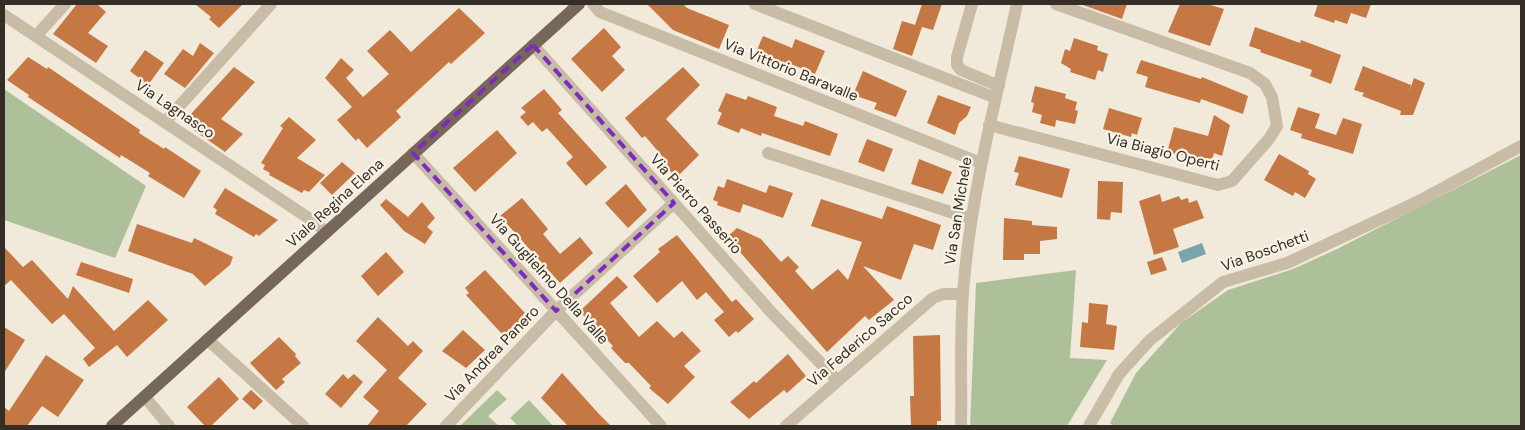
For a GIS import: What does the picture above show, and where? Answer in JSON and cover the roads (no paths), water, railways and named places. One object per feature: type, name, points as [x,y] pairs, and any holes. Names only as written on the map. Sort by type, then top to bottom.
[{"type":"main road","name":"Viale Regina Elena","points":[[112,426],[579,4]]},
{"type":"street","points":[[36,36],[65,4]]},
{"type":"street","points":[[165,122],[270,4]]},
{"type":"street","points":[[755,4],[997,92]]},
{"type":"street","points":[[972,4],[957,57],[958,65],[961,70],[997,92]]},
{"type":"street","name":"Via San Michele","points":[[961,426],[963,294],[972,219],[989,125],[1017,4]]},
{"type":"street","name":"Via Biagio Operti","points":[[989,125],[1218,184],[1232,181],[1270,139],[1277,126],[1272,97],[1265,84],[1250,73],[1056,4]]},
{"type":"street","name":"Via Vittorio Baravalle","points":[[596,8],[981,164]]},
{"type":"street","name":"Via Lagnasco","points":[[4,15],[316,223],[326,233]]},
{"type":"street","name":"Via Pietro Passerio","points":[[533,45],[772,313],[838,381]]},
{"type":"street","name":"Via Boschetti","points":[[1089,426],[1119,374],[1150,340],[1224,282],[1296,259],[1417,202],[1521,146]]},
{"type":"street","points":[[768,153],[972,219]]},
{"type":"street","name":"Via Guglielmo Della Valle","points":[[413,154],[661,426]]},
{"type":"street","name":"Via Andrea Panero","points":[[446,426],[556,311],[674,204]]},
{"type":"street","name":"Via Federico Sacco","points":[[786,426],[933,298],[943,294],[963,294]]},
{"type":"street","points":[[208,340],[304,426]]},
{"type":"street","points":[[145,397],[170,426]]},
{"type":"water","points":[[1202,243],[1206,254],[1182,263],[1178,252]]}]
